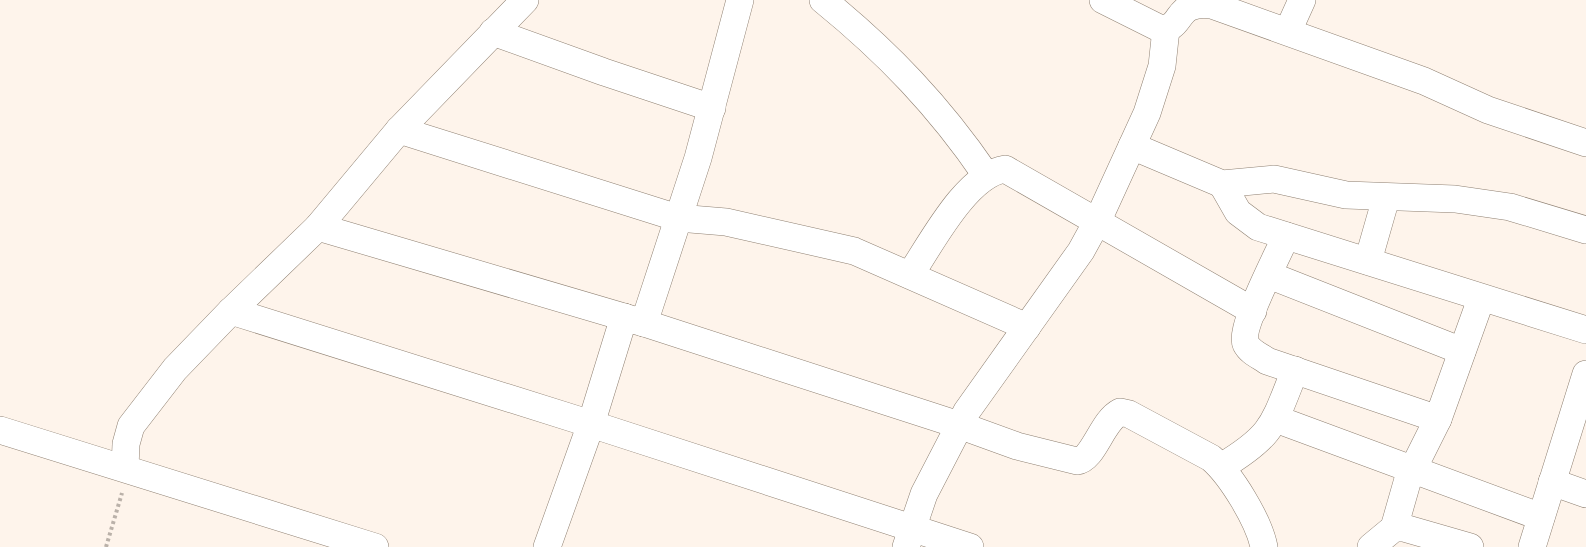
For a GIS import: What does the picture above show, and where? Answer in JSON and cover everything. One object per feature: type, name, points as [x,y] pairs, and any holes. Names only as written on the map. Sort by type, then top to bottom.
[{"type":"street","points":[[125,468],[126,444],[131,426],[175,369],[318,227],[399,130],[525,0]]},
{"type":"street","points":[[547,547],[591,423],[678,218],[712,108],[740,0]]},
{"type":"street","points":[[823,0],[914,81],[939,110],[986,175]]},
{"type":"street","points":[[1102,0],[1159,28],[1166,29],[1173,25],[1184,10],[1200,2],[1288,31],[1424,81],[1488,110],[1586,143]]},
{"type":"street","points":[[1288,31],[1302,0]]},
{"type":"street","points":[[909,538],[924,494],[959,425],[1081,251],[1098,220],[1132,146],[1162,66],[1166,29]]},
{"type":"street","points":[[493,32],[712,108]]},
{"type":"street","points":[[399,130],[678,218],[726,222],[854,250],[1027,327]]},
{"type":"street","points":[[1132,146],[1222,184],[1274,179],[1346,195],[1455,199],[1499,206],[1586,230]]},
{"type":"street","points":[[910,275],[956,207],[986,175],[1005,169],[1015,172],[1253,311]]},
{"type":"street","points":[[1222,184],[1238,212],[1258,227],[1481,299],[1586,330]]},
{"type":"street","points":[[1368,261],[1386,198]]},
{"type":"street","points":[[318,227],[634,320],[959,425],[1017,446],[1081,461],[1113,417],[1117,413],[1125,413],[1211,458],[1221,466],[1239,495],[1264,547]]},
{"type":"street","points":[[1286,236],[1253,311],[1244,336],[1246,345],[1268,361],[1438,419]]},
{"type":"street","points":[[1269,275],[1462,351]]},
{"type":"street","points":[[1371,547],[1394,528],[1408,479],[1438,419],[1481,299]]},
{"type":"street","points":[[231,311],[591,423],[909,538],[970,547]]},
{"type":"street","points":[[1221,466],[1255,446],[1276,419],[1294,370]]},
{"type":"street","points":[[1532,547],[1586,374]]},
{"type":"street","points":[[1276,419],[1541,517]]},
{"type":"street","points":[[0,430],[375,547]]},
{"type":"street","points":[[1552,482],[1586,494]]},
{"type":"street","points":[[1394,528],[1412,530],[1470,547]]},
{"type":"path","points":[[106,547],[121,501],[125,468]]}]
